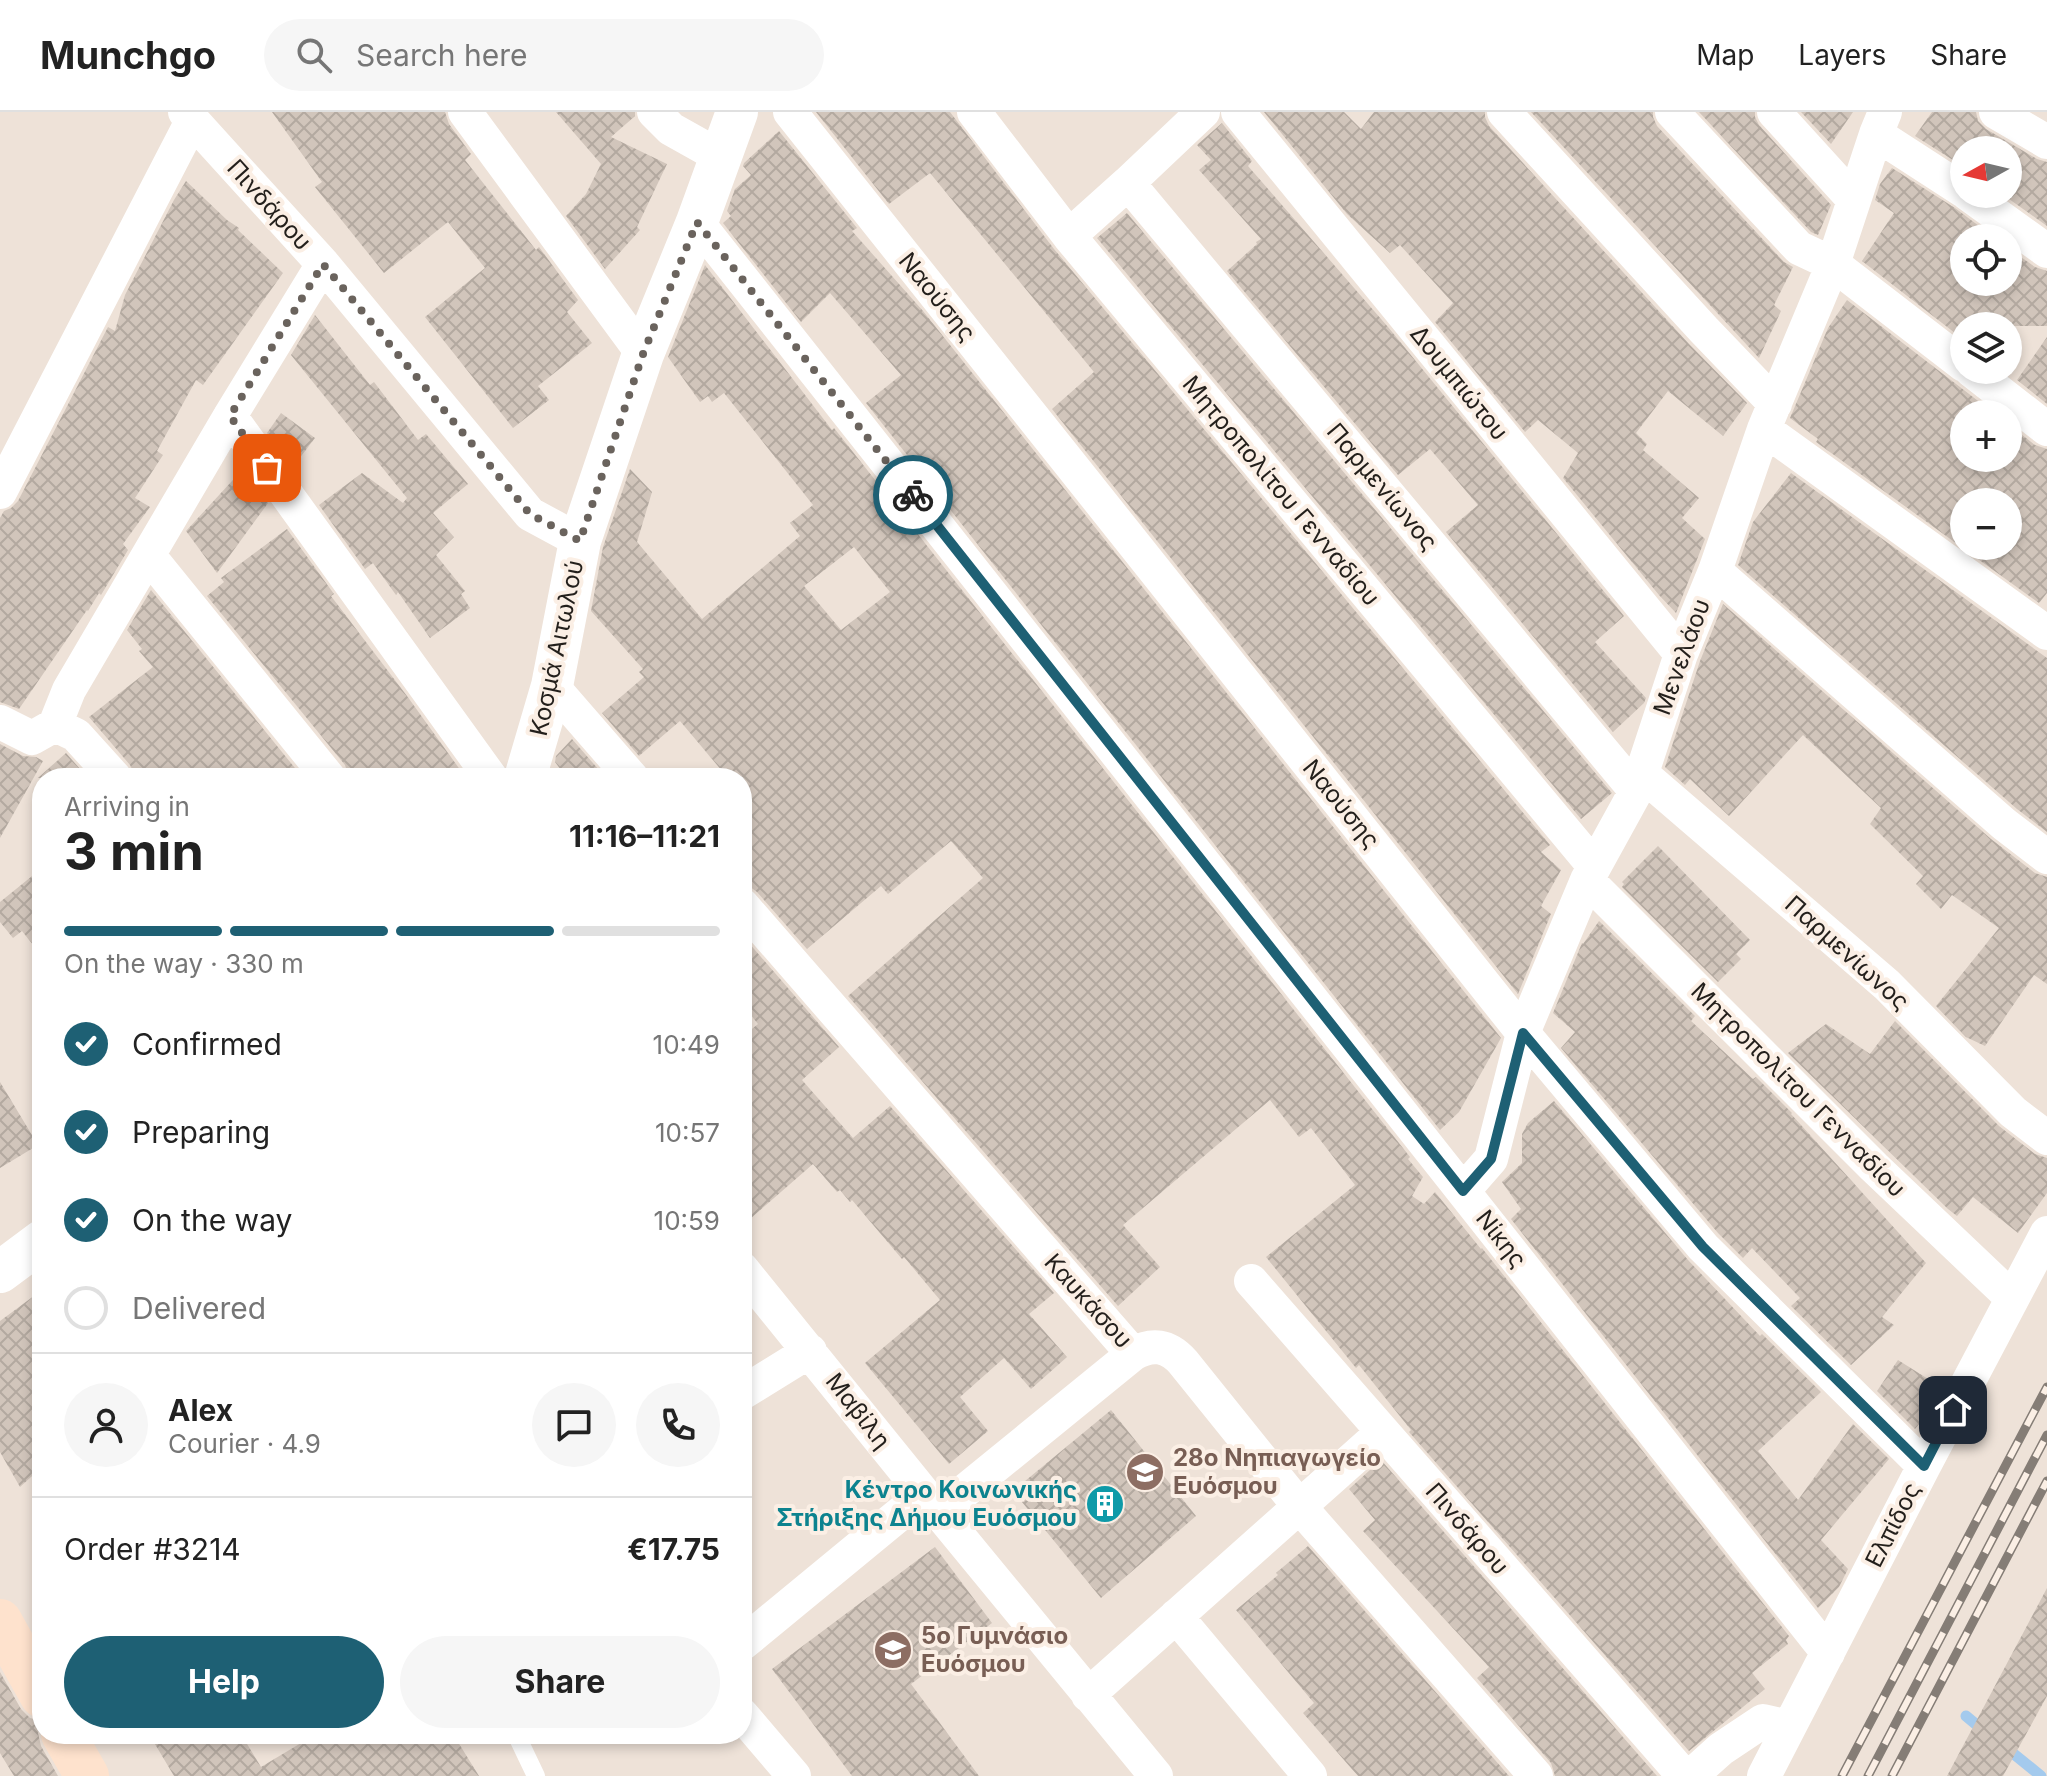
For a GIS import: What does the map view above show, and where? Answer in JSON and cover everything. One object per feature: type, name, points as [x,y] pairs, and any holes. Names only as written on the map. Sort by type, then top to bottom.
[{"type":"main road","points":[[0,1621],[32,1678]]},
{"type":"main road","points":[[69,1744],[87,1776]]},
{"type":"street","points":[[465,112],[643,354]]},
{"type":"street","points":[[654,112],[671,129],[721,157]]},
{"type":"street","name":"Κοσμά Αιτωλού","points":[[528,768],[552,686],[580,541],[643,354],[697,222],[737,112]]},
{"type":"street","name":"Ναούσης","points":[[790,112],[1523,1033],[1703,1247],[1924,1466]]},
{"type":"street","name":"Μητροπολίτου Γενναδίου","points":[[974,112],[1069,236],[1591,873],[1874,1167],[2012,1298]]},
{"type":"street","points":[[1069,236],[1203,112]]},
{"type":"street","name":"Δουμπιώτου","points":[[1238,112],[1681,654]]},
{"type":"street","points":[[1504,112],[1704,330],[1770,416],[2047,633]]},
{"type":"street","points":[[1672,112],[1799,248],[1833,264],[1950,354]]},
{"type":"street","points":[[1774,112],[1854,200]]},
{"type":"street","points":[[1996,112],[2047,142]]},
{"type":"street","points":[[0,492],[189,116]]},
{"type":"street","name":"Πινδάρου","points":[[189,116],[323,264],[530,514],[580,541]]},
{"type":"street","points":[[1880,123],[1950,180]]},
{"type":"street","name":"Μενελάου","points":[[1463,1191],[1491,1159],[1523,1033],[1591,873],[1639,782],[1681,654],[1715,571],[1770,416],[1833,264],[1880,123]]},
{"type":"street","name":"Παρμενίωνος","points":[[1128,183],[1639,782],[1887,985],[2013,1112],[2047,1138]]},
{"type":"street","points":[[1987,208],[2047,251]]},
{"type":"street","name":"Νίκης","points":[[697,222],[1828,1653]]},
{"type":"street","points":[[0,722],[32,738],[55,725],[69,690],[323,264]]},
{"type":"street","points":[[1989,384],[2047,429]]},
{"type":"street","points":[[230,416],[484,768]]},
{"type":"street","points":[[149,556],[321,768]]},
{"type":"street","points":[[1715,571],[2004,824],[2047,857]]},
{"type":"street","points":[[552,686],[623,768]]},
{"type":"street","points":[[55,725],[76,735],[106,768]]},
{"type":"street","name":"Καυκάσου","points":[[752,916],[1133,1354],[1151,1346],[1167,1349],[1177,1356],[1299,1506],[1536,1776]]},
{"type":"street","name":"Ελπίδος","points":[[1764,1776],[2047,1233]]},
{"type":"street","points":[[0,1272],[32,1248]]},
{"type":"street","name":"Μαβίλη","points":[[752,1281],[1156,1776]]},
{"type":"street","name":"Πινδάρου","points":[[1251,1281],[1684,1776]]},
{"type":"street","points":[[752,1387],[810,1351]]},
{"type":"street","points":[[752,1637],[1133,1354]]},
{"type":"street","points":[[1088,1695],[1383,1432]]},
{"type":"street","points":[[1176,1616],[1310,1776]]},
{"type":"street","points":[[1691,1776],[1721,1749],[1763,1721],[1789,1727]]},
{"type":"street","points":[[752,1727],[794,1776]]},
{"type":"lane","points":[[521,1744],[536,1776]]},
{"type":"building","points":[[272,112],[445,112],[449,124],[471,154],[465,160],[536,250],[539,247],[578,300],[567,312],[592,343],[538,386],[549,400],[513,428],[425,317],[485,268],[448,222],[384,273],[315,187],[322,182]]},
{"type":"building","points":[[556,112],[635,112],[635,116],[611,137],[667,164],[637,227],[640,230],[605,269],[566,216],[586,194],[601,164]]},
{"type":"building","points":[[816,112],[950,112],[1054,249],[1550,845],[1541,852],[1561,870],[1541,906],[1551,914],[1518,994],[1052,409],[1094,372],[930,173],[889,204]]},
{"type":"building","points":[[1264,112],[1344,112],[1361,129],[1374,112],[1485,112],[1489,126],[1747,403],[1723,436],[1668,391],[1636,433],[1647,444],[1643,450],[1699,498],[1682,518],[1705,539],[1676,613],[1563,478],[1578,453],[1538,420],[1525,432],[1435,322],[1453,303],[1400,245],[1390,253],[1347,214]]},
{"type":"building","points":[[1531,112],[1653,112],[1657,126],[1784,262],[1793,267],[1774,305],[1781,311],[1759,358]]},
{"type":"building","points":[[1699,112],[1755,112],[1759,125],[1831,205],[1818,235],[1811,232]]},
{"type":"building","points":[[1801,112],[1853,112],[1831,144]]},
{"type":"building","points":[[1932,112],[1976,112],[1978,121],[1998,136],[1950,136],[1950,158],[1915,136]]},
{"type":"building","points":[[1222,123],[1252,161],[1248,166],[1388,327],[1624,616],[1595,642],[1646,698],[1613,732],[1446,532],[1478,505],[1430,449],[1398,475],[1227,271],[1261,239],[1199,170],[1211,160],[1197,145]]},
{"type":"building","points":[[779,131],[857,228],[852,231],[923,311],[1501,1038],[1459,1112],[1440,1130],[866,403],[901,375],[830,293],[801,322],[723,223],[731,216],[727,211],[735,189],[751,175],[744,163]]},
{"type":"building","points":[[2022,150],[2047,162],[2047,226],[2022,208]]},
{"type":"building","points":[[1892,168],[1976,224],[1950,224],[1950,296],[2022,296],[2022,258],[2047,271],[2047,326],[2022,326],[2022,312],[1950,312],[1950,329],[1862,261],[1894,213],[1875,200],[1880,184]]},
{"type":"building","points":[[186,181],[283,273],[203,385],[196,380],[157,451],[163,455],[135,498],[150,507],[123,544],[128,550],[101,595],[99,593],[19,709],[0,702],[0,518],[18,501],[108,327],[115,331],[125,295]]},
{"type":"building","points":[[1127,213],[1612,793],[1581,819],[1097,238]]},
{"type":"building","points":[[705,265],[832,430],[834,428],[1410,1157],[1408,1159],[1423,1177],[1412,1196],[1424,1204],[1435,1192],[1789,1636],[1786,1640],[1788,1644],[1752,1673],[1765,1689],[1689,1751],[1409,1432],[1411,1430],[1359,1365],[1356,1368],[1266,1257],[1355,1185],[1311,1128],[1299,1137],[1270,1100],[1123,1225],[1160,1267],[1118,1306],[848,996],[983,878],[951,841],[888,894],[881,886],[807,949],[752,888],[752,768],[720,768],[680,721],[639,756],[602,713],[644,677],[639,672],[643,669],[591,611],[603,547],[630,469],[652,492],[637,542],[702,619],[800,536],[790,523],[813,505],[724,393],[712,402],[708,396],[700,402],[668,357]],"holes":[[[854,547],[890,592],[841,630],[804,586]]]},
{"type":"building","points":[[1847,300],[1950,379],[1950,384],[1956,384],[1977,400],[1950,400],[1950,472],[2022,472],[2022,435],[2035,445],[2047,449],[2047,593],[2039,603],[1979,560],[2022,560],[2022,488],[1950,488],[1950,539],[1816,442],[1818,439],[1790,418],[1828,328]]},
{"type":"building","points":[[315,315],[370,385],[374,382],[418,440],[426,434],[468,484],[433,513],[454,537],[436,555],[465,591],[461,594],[470,608],[430,638],[373,563],[365,569],[319,505],[362,473],[403,503],[407,498],[291,355]]},
{"type":"building","points":[[2047,337],[2047,404],[2022,384],[2022,373]]},
{"type":"building","points":[[281,413],[315,438],[292,468],[267,433]]},
{"type":"building","points":[[243,469],[268,503],[217,573],[186,531]]},
{"type":"building","points":[[1791,473],[2047,658],[2047,832],[1738,565],[1753,522]]},
{"type":"building","points":[[287,529],[334,594],[331,596],[459,768],[346,768],[207,596],[224,582],[221,578]]},
{"type":"building","points":[[151,590],[295,768],[132,768],[89,717],[153,667],[127,630]]},
{"type":"building","points":[[1723,604],[1991,839],[2035,873],[2047,877],[2047,984],[2034,975],[1985,1046],[1966,1037],[1936,1006],[1999,928],[1952,895],[1941,909],[1916,884],[1923,876],[1870,824],[1881,808],[1803,735],[1729,816],[1690,779],[1685,785],[1665,767],[1700,661]]},
{"type":"building","points":[[572,739],[597,768],[560,768],[555,762],[556,756]]},
{"type":"building","points":[[0,744],[23,756],[43,761],[39,768],[32,768],[32,781],[0,838]]},
{"type":"building","points":[[66,753],[79,768],[49,768]]},
{"type":"building","points":[[1658,846],[1750,940],[1736,954],[1741,959],[1718,982],[1622,887],[1622,882]]},
{"type":"building","points":[[32,876],[32,944],[22,931],[13,938],[0,922],[0,902]]},
{"type":"building","points":[[1599,921],[1695,1016],[1691,1021],[1792,1113],[1926,1263],[1882,1317],[1894,1325],[1851,1365],[1791,1306],[1800,1298],[1752,1248],[1743,1258],[1718,1233],[1561,1048],[1575,1032],[1553,1013],[1582,943]]},
{"type":"building","points":[[752,947],[839,1047],[802,1080],[853,1138],[890,1106],[1054,1293],[1029,1314],[1067,1357],[1031,1389],[1004,1358],[960,1397],[988,1431],[949,1464],[865,1363],[940,1300],[852,1200],[850,1202],[840,1190],[837,1192],[813,1164],[752,1217],[752,1029],[758,1024],[752,1016]]},
{"type":"building","points":[[1895,1021],[1999,1126],[2035,1154],[2047,1158],[2047,1193],[2018,1233],[1973,1197],[1957,1216],[1948,1209],[1788,1053],[1826,1024],[1870,1054]]},
{"type":"building","points":[[0,1082],[32,1135],[32,1149],[0,1168]]},
{"type":"building","points":[[1554,1101],[1688,1260],[1760,1336],[1762,1334],[1821,1392],[1758,1451],[1798,1500],[1853,1424],[1889,1459],[1821,1540],[1848,1569],[1839,1587],[1818,1608],[1511,1219],[1521,1209],[1502,1182],[1522,1163],[1522,1134],[1528,1123]]},
{"type":"building","points":[[32,1297],[32,1476],[20,1487],[0,1452],[0,1321]]},
{"type":"building","points":[[1898,1360],[1936,1384],[1920,1413],[1925,1417],[1915,1429],[1877,1391]]},
{"type":"building","name":"Κέντρο Κοινωνικής Στήριξης Δήμου Ευόσμου","points":[[1111,1410],[1196,1516],[1101,1598],[1013,1491]]},
{"type":"building","points":[[1381,1460],[1657,1776],[1555,1776],[1551,1763],[1477,1678],[1489,1667],[1363,1531],[1375,1520],[1349,1489]]},
{"type":"building","points":[[1308,1546],[1509,1776],[1358,1776],[1303,1713],[1314,1703],[1236,1610]]},
{"type":"building","points":[[935,1547],[992,1623],[911,1684],[979,1776],[852,1776],[772,1669]]},
{"type":"building","points":[[2047,1588],[2047,1696],[2003,1776],[1947,1776]]},
{"type":"building","points":[[0,1672],[21,1709],[32,1718],[32,1744],[41,1744],[58,1776],[14,1776],[0,1753]]},
{"type":"building","points":[[155,1744],[247,1744],[261,1767],[299,1744],[459,1744],[479,1776],[174,1776]]},
{"type":"waterway","points":[[1966,1716],[1984,1731]]},
{"type":"waterway","points":[[2004,1746],[2041,1776]]},
{"type":"railway","points":[[1842,1776],[2047,1387]]},
{"type":"railway","points":[[1868,1776],[2047,1435]]},
{"type":"railway","points":[[1892,1776],[2047,1481]]},
{"type":"way so far","points":[[267,468],[230,416],[323,264],[530,514],[580,541],[643,354],[697,222],[913,495]]},
{"type":"place","name":"28ο Νηπιαγωγείο Ευόσμου","points":[[1145,1472]]},
{"type":"place","name":"Κέντρο Κοινωνικής Στήριξης Δήμου Ευόσμου","points":[[1105,1504]]},
{"type":"place","name":"5ο Γυμνάσιο Ευόσμου","points":[[893,1650]]},
{"type":"route","points":[[913,495],[1463,1191],[1491,1159],[1523,1033],[1703,1247],[1924,1466],[1953,1410]]}]
